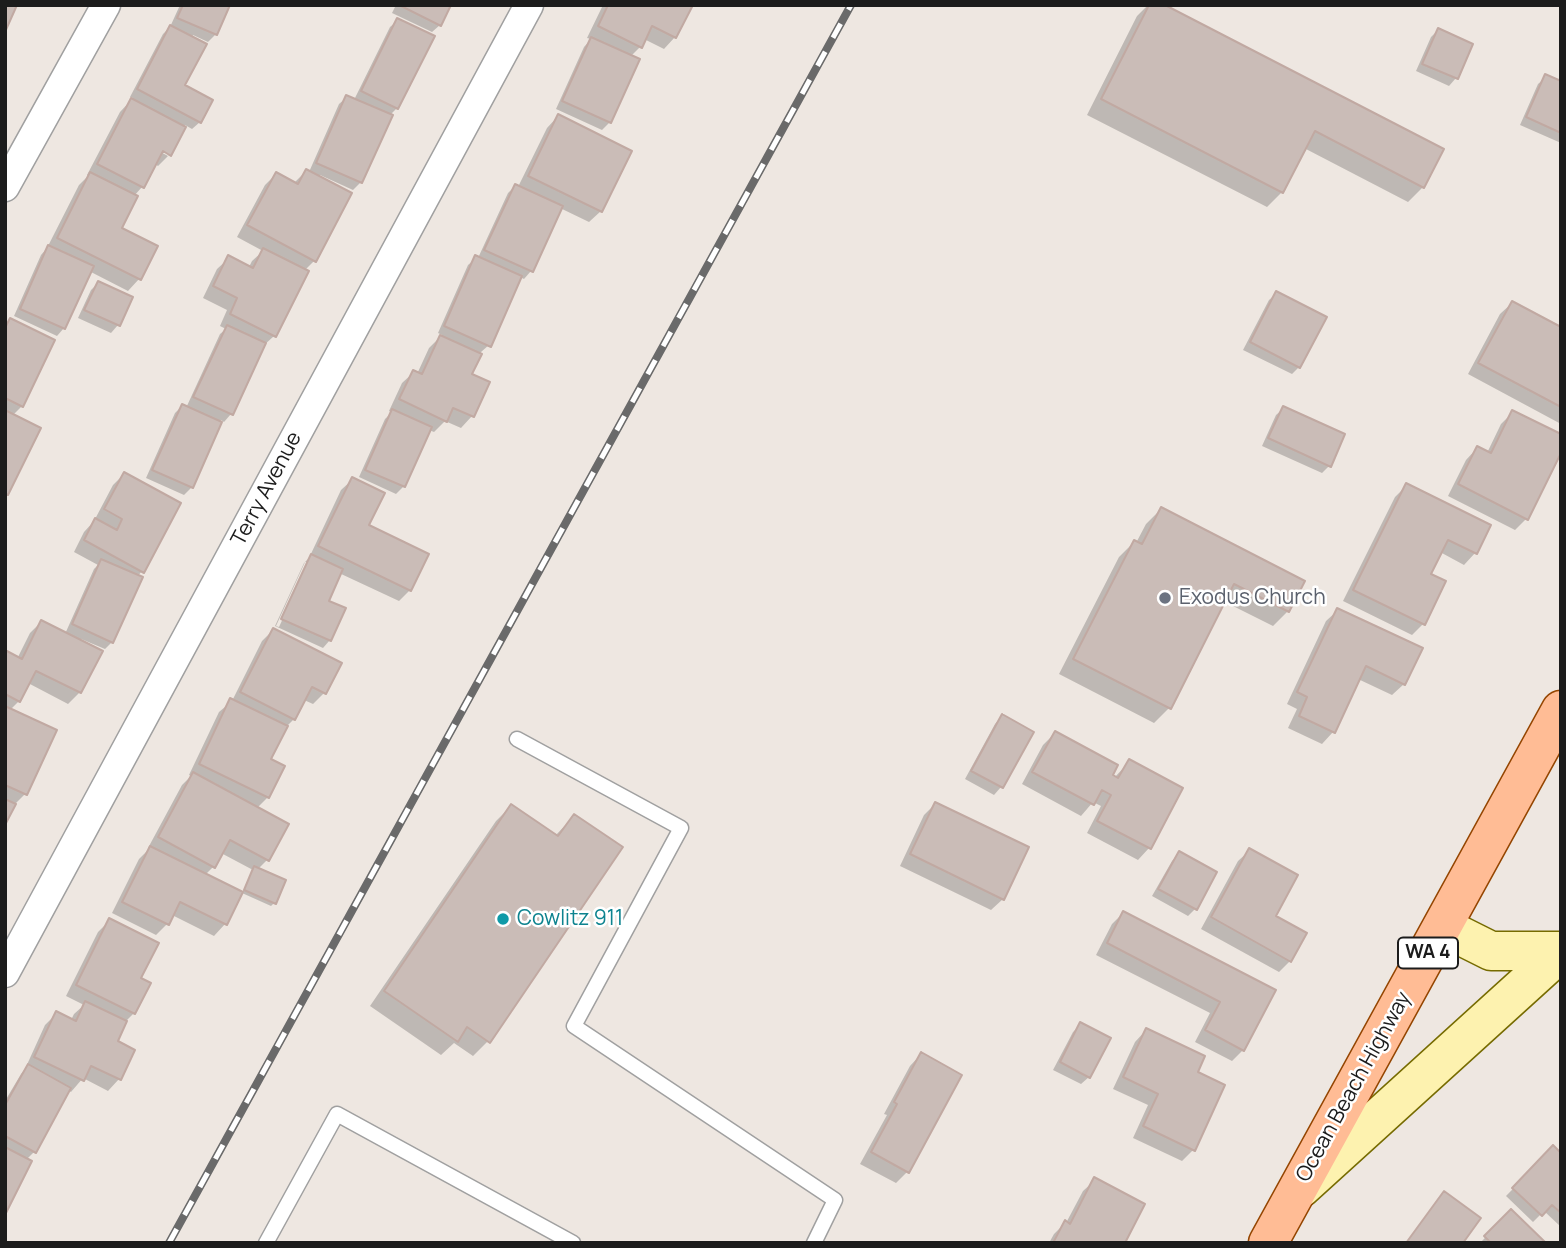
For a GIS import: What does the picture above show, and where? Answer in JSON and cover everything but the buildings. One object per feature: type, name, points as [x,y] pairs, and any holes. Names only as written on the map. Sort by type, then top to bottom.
[{"type":"main road","name":"Ocean Beach Highway","points":[[1268,1243],[1561,710]]},
{"type":"main road","points":[[1294,1195],[1561,951],[1491,951],[1443,926]]},
{"type":"street","points":[[5,187],[106,5]]},
{"type":"street","name":"Terry Avenue","points":[[5,973],[528,5]]},
{"type":"lane","points":[[517,739],[681,828],[574,1026],[835,1200],[814,1243]]},
{"type":"lane","points":[[266,1243],[337,1114],[573,1243]]},
{"type":"railway","points":[[169,1243],[851,5]]},
{"type":"place","name":"Exodus Church","points":[[1165,598]]},
{"type":"place","name":"Cowlitz 911","points":[[503,919]]}]
